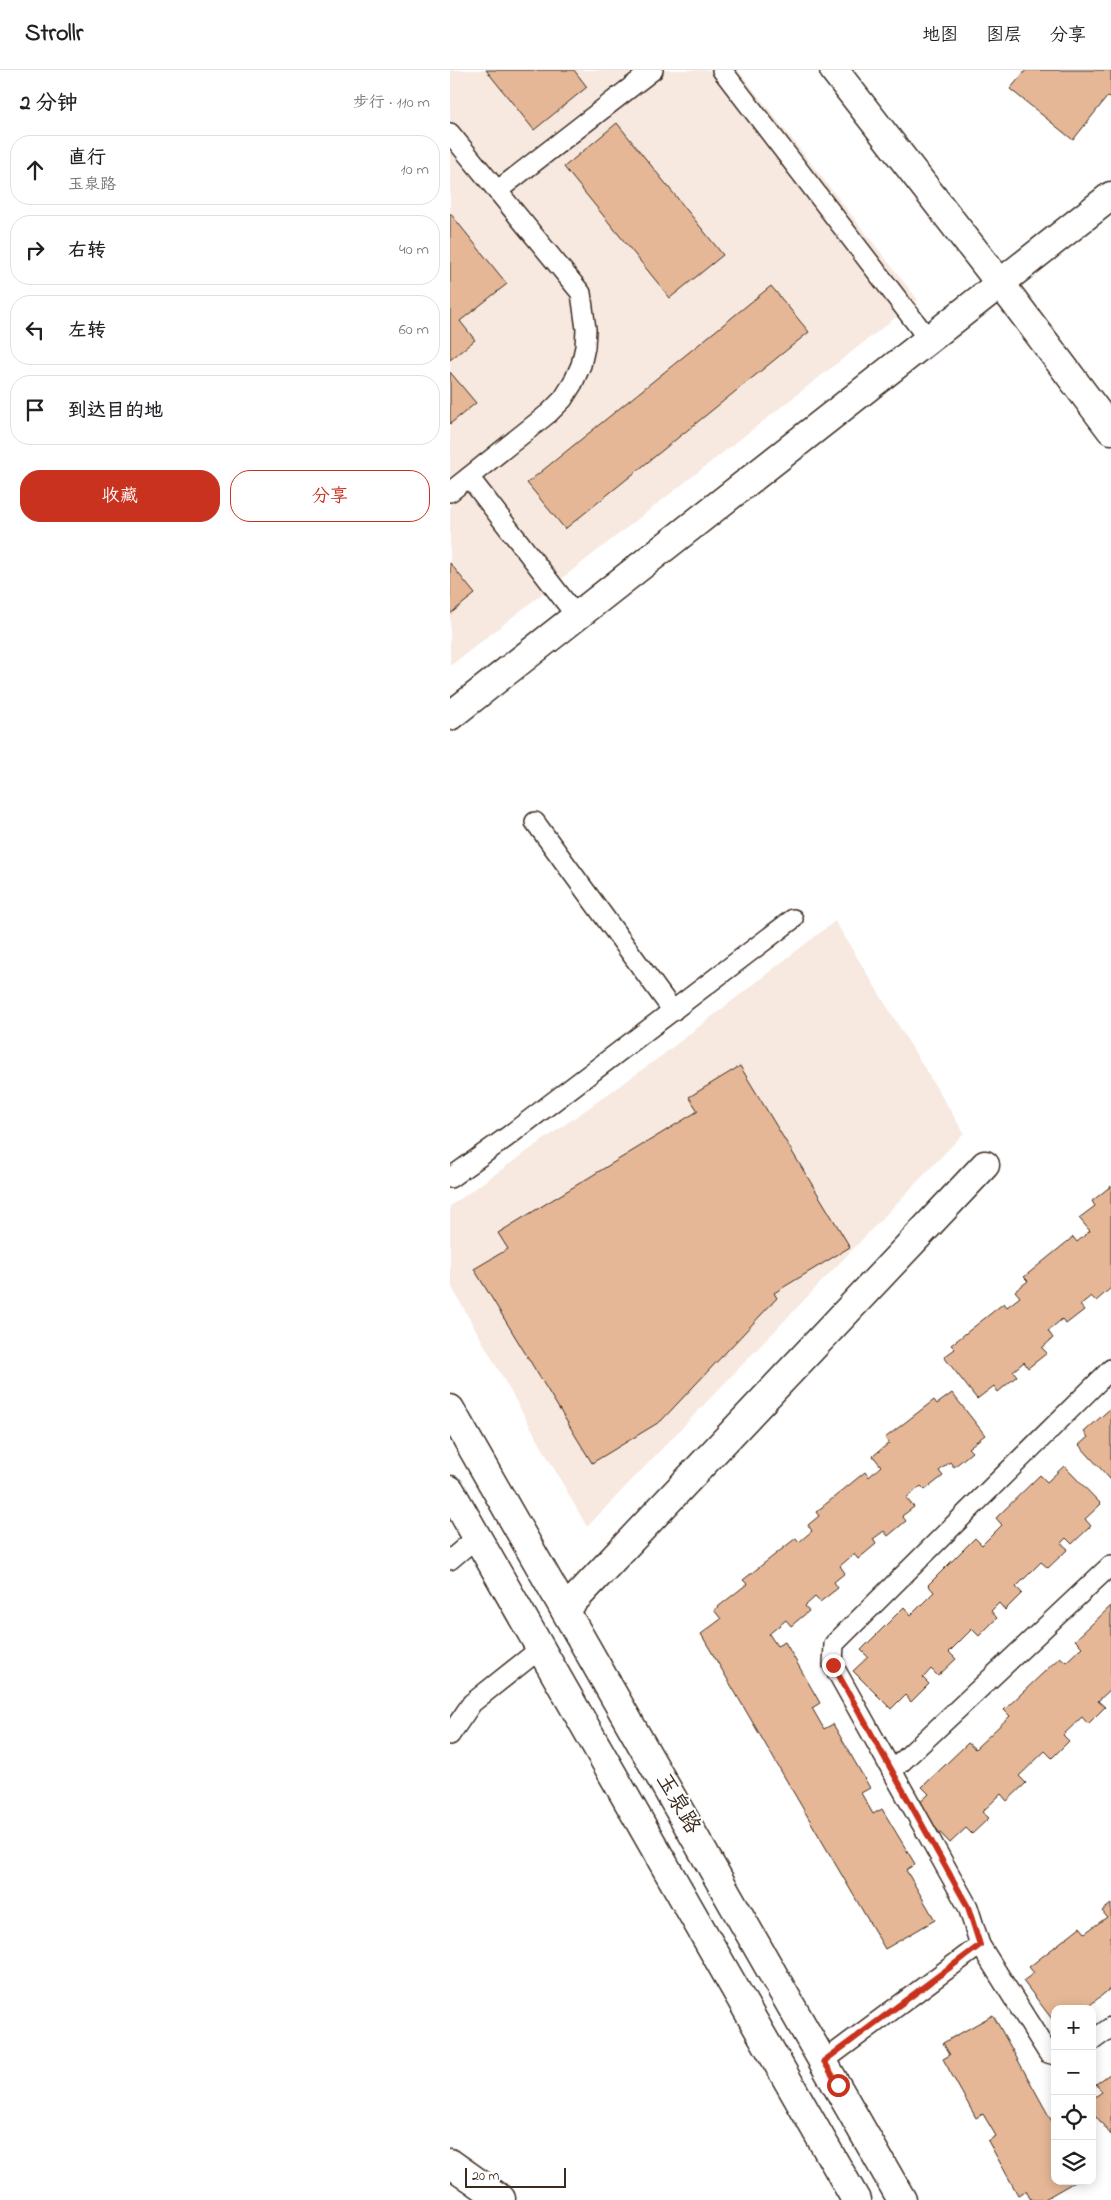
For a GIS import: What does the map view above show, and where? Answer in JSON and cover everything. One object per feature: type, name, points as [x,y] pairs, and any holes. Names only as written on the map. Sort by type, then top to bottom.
[{"type":"street","points":[[834,70],[1111,430]]},
{"type":"street","points":[[450,716],[1111,196]]},
{"type":"street","points":[[565,1610],[985,1165]]},
{"type":"street","name":"玉泉路","points":[[450,1409],[902,2200]]},
{"type":"street","name":"玉泉路","points":[[450,1490],[856,2200]]},
{"type":"street","points":[[450,2163],[501,2198]]},
{"type":"lane","points":[[497,191],[653,70]]},
{"type":"lane","points":[[722,70],[929,340]]},
{"type":"lane","points":[[450,134],[581,293],[585,311],[585,347],[573,383],[562,399],[549,413],[450,492]]},
{"type":"lane","points":[[469,477],[577,617]]},
{"type":"lane","points":[[535,822],[673,1011]]},
{"type":"lane","points":[[450,1178],[507,1137],[793,919]]},
{"type":"lane","points":[[1051,2054],[1048,2053],[980,1945],[968,1907],[833,1665],[834,1644],[1111,1369]]},
{"type":"lane","points":[[450,1560],[477,1537]]},
{"type":"lane","points":[[892,1771],[1111,1565]]},
{"type":"lane","points":[[450,1735],[472,1703],[541,1648]]},
{"type":"lane","points":[[824,2061],[980,1945]]},
{"type":"lane","points":[[1096,2038],[1111,2027]]},
{"type":"shaded area","points":[[450,70],[738,70],[918,300],[450,666]]},
{"type":"shaded area","points":[[835,921],[964,1133],[587,1527],[450,1284],[450,1206],[656,1060]]},
{"type":"building","points":[[486,70],[574,70],[587,87],[534,130]]},
{"type":"building","points":[[1026,70],[1111,70],[1111,98],[1108,96],[1073,140],[1010,89]]},
{"type":"building","points":[[617,123],[723,255],[670,298],[564,167]]},
{"type":"building","points":[[450,213],[507,284],[460,321],[475,340],[450,360]]},
{"type":"building","points":[[771,286],[809,332],[565,529],[527,483]]},
{"type":"building","points":[[450,372],[476,403],[450,424]]},
{"type":"building","points":[[450,563],[475,594],[450,614]]},
{"type":"building","points":[[740,1066],[850,1247],[774,1293],[777,1298],[661,1421],[592,1463],[474,1269],[508,1249],[498,1233],[698,1111],[689,1097]]},
{"type":"building","points":[[1111,1186],[1111,1288],[1096,1301],[1091,1296],[1080,1305],[1084,1310],[1066,1324],[1062,1319],[1048,1331],[1053,1338],[1042,1348],[1047,1353],[1028,1368],[1024,1362],[1013,1371],[1017,1376],[998,1392],[994,1386],[977,1399],[944,1357],[955,1349],[951,1345],[1004,1303],[1007,1307],[1020,1297],[1015,1291],[1028,1281],[1024,1277],[1073,1237],[1077,1242],[1090,1231],[1079,1218],[1095,1206],[1092,1201]]},
{"type":"building","points":[[952,1393],[985,1435],[968,1448],[972,1452],[954,1467],[950,1462],[939,1471],[943,1476],[925,1490],[921,1486],[906,1498],[914,1507],[902,1516],[906,1521],[888,1536],[884,1531],[873,1539],[876,1544],[858,1559],[854,1554],[840,1566],[845,1573],[834,1582],[838,1588],[820,1602],[815,1597],[805,1606],[809,1611],[791,1626],[786,1620],[769,1634],[777,1646],[785,1642],[820,1703],[812,1708],[824,1729],[833,1724],[870,1788],[861,1793],[873,1814],[882,1809],[915,1864],[906,1870],[935,1920],[885,1949],[701,1634],[721,1619],[714,1610],[747,1584],[743,1580],[796,1538],[799,1542],[812,1531],[808,1525],[819,1516],[816,1512],[865,1472],[869,1477],[881,1466],[873,1456],[889,1443],[885,1438],[934,1400],[937,1404]]},
{"type":"building","points":[[1111,1408],[1111,1480],[1079,1445],[1088,1437],[1084,1432]]},
{"type":"building","points":[[1064,1466],[1101,1504],[1085,1519],[1091,1526],[1072,1544],[1066,1538],[1061,1543],[1068,1549],[1048,1568],[1041,1562],[1016,1587],[1022,1593],[1005,1610],[999,1603],[991,1611],[997,1618],[979,1636],[972,1629],[949,1652],[956,1659],[938,1676],[931,1669],[923,1678],[929,1684],[911,1702],[905,1695],[891,1709],[853,1671],[868,1657],[861,1650],[904,1607],[911,1615],[934,1592],[928,1585],[975,1538],[982,1545],[1002,1525],[996,1518],[1040,1475],[1047,1482]]},
{"type":"building","points":[[1111,1606],[1111,1689],[1098,1701],[1105,1707],[1088,1724],[1082,1717],[1063,1735],[1069,1741],[1052,1758],[1045,1751],[1019,1776],[1026,1783],[1007,1801],[1001,1794],[982,1812],[989,1818],[972,1834],[966,1828],[950,1843],[915,1807],[929,1794],[922,1787],[968,1743],[975,1749],[1010,1716],[1004,1710],[1060,1657],[1066,1662],[1082,1647],[1075,1640]]},
{"type":"building","points":[[1111,1904],[1111,1988],[1090,2005],[1051,2005],[1051,2018],[1023,1981],[1034,1973],[1029,1967],[1080,1927],[1085,1933],[1107,1917],[1102,1911]]},
{"type":"building","points":[[993,2015],[1051,2120],[1051,2185],[1069,2185],[1043,2200],[1031,2200],[1026,2191],[1018,2195],[988,2141],[996,2136],[983,2114],[976,2118],[943,2059],[950,2055],[943,2043]]},
{"type":"building","points":[[1111,2073],[1111,2135],[1096,2116],[1096,2096],[1102,2092],[1096,2084]]},
{"type":"route","points":[[833,1665],[968,1907],[980,1945],[824,2061],[838,2085]]}]
